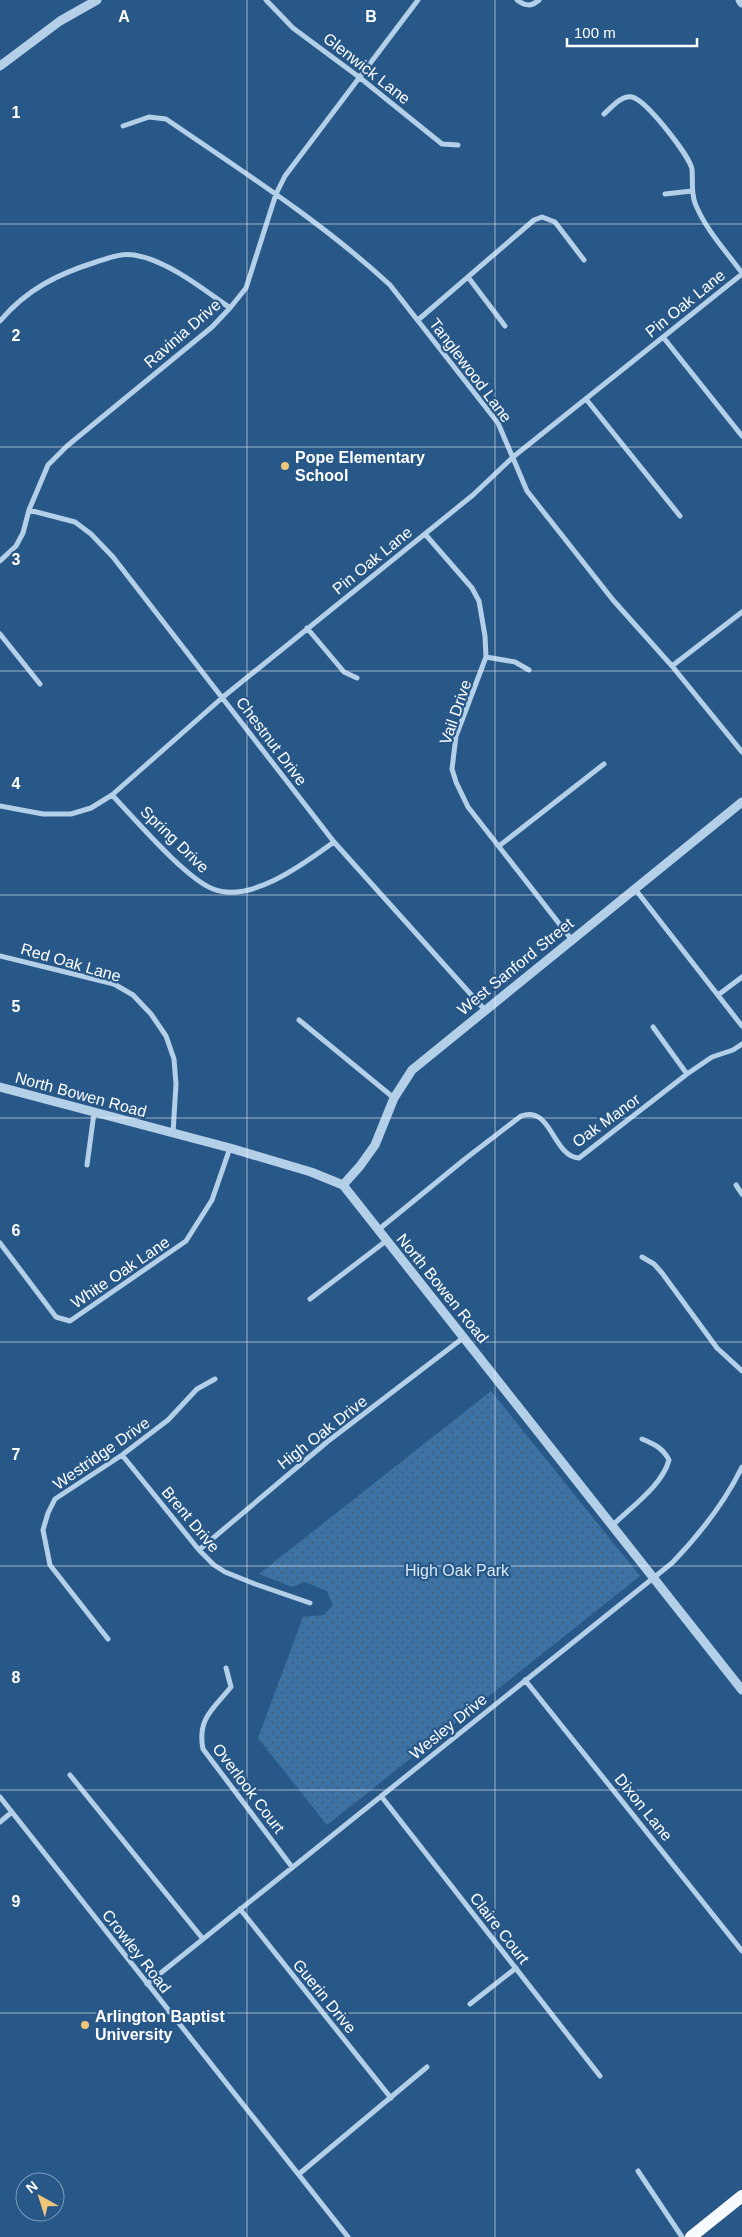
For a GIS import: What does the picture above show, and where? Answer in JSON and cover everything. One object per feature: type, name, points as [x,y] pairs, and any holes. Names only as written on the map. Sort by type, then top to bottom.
[{"type":"main road","points":[[691,2237],[742,2196]]},
{"type":"street","points":[[0,66],[60,21],[98,0]]},
{"type":"street","name":"Glenwick Lane","points":[[266,0],[294,28],[359,76],[442,144],[458,145]]},
{"type":"street","name":"Ravinia Drive","points":[[0,561],[16,546],[23,533],[29,510],[48,465],[67,446],[212,326],[246,288],[276,194],[285,176],[418,0]]},
{"type":"street","points":[[517,0],[524,5],[533,5],[539,0]]},
{"type":"street","points":[[604,114],[622,99],[631,97],[640,100],[649,108],[686,156],[692,168],[692,191],[695,202],[705,222],[742,273]]},
{"type":"street","name":"Tanglewood Lane","points":[[122,126],[149,117],[166,119],[276,194],[390,285],[498,423],[527,491],[613,600],[672,666],[742,752]]},
{"type":"street","points":[[666,194],[692,191]]},
{"type":"street","points":[[418,320],[534,220],[542,217],[555,222],[584,260]]},
{"type":"street","points":[[0,321],[24,297],[55,277],[121,254],[148,259],[178,273],[230,308]]},
{"type":"street","name":"Pin Oak Lane","points":[[0,806],[43,814],[71,814],[91,808],[112,795],[223,696],[473,495],[513,457],[742,273]]},
{"type":"street","points":[[468,277],[505,326]]},
{"type":"street","points":[[664,337],[742,436]]},
{"type":"street","points":[[586,398],[680,516]]},
{"type":"street","name":"Chestnut Drive","points":[[29,510],[75,522],[91,534],[113,557],[223,696],[334,842],[484,1009]]},
{"type":"street","name":"Vail Drive","points":[[425,534],[472,588],[479,601],[486,657],[479,682],[456,736],[452,769],[456,782],[468,807],[572,940]]},
{"type":"street","points":[[672,666],[742,612]]},
{"type":"street","points":[[308,628],[344,672],[357,678]]},
{"type":"street","points":[[0,634],[40,684]]},
{"type":"street","points":[[486,657],[515,662],[529,670]]},
{"type":"street","points":[[499,846],[604,764]]},
{"type":"street","name":"Spring Drive","points":[[112,795],[183,867],[195,878],[213,889],[236,891],[280,879],[334,842]]},
{"type":"street","name":"West Sanford Street","points":[[343,1185],[375,1145],[394,1098],[412,1070],[484,1009],[742,802]]},
{"type":"street","points":[[635,889],[742,1026]]},
{"type":"street","name":"Red Oak Lane","points":[[0,956],[114,984],[132,995],[151,1014],[166,1036],[174,1059],[176,1084],[173,1134]]},
{"type":"street","points":[[718,995],[742,977]]},
{"type":"street","points":[[299,1020],[394,1098]]},
{"type":"street","points":[[653,1027],[687,1074]]},
{"type":"street","name":"Oak Manor","points":[[378,1230],[465,1159],[522,1116],[528,1114],[541,1118],[566,1153],[579,1158],[687,1074],[712,1057],[732,1050],[742,1044]]},
{"type":"street","name":"North Bowen Road","points":[[0,1088],[230,1148],[311,1172],[343,1185],[742,1690]]},
{"type":"street","points":[[87,1165],[94,1113]]},
{"type":"street","name":"White Oak Lane","points":[[0,1243],[56,1317],[70,1320],[186,1241],[212,1200],[230,1148]]},
{"type":"street","points":[[736,1185],[742,1194]]},
{"type":"street","points":[[310,1300],[386,1241]]},
{"type":"street","points":[[642,1257],[654,1264],[662,1273],[717,1348],[742,1371]]},
{"type":"street","name":"High Oak Drive","points":[[199,1550],[327,1442],[463,1338]]},
{"type":"street","name":"Westridge Drive","points":[[108,1639],[50,1565],[43,1530],[48,1513],[55,1499],[122,1455],[168,1420],[197,1389],[215,1379]]},
{"type":"street","points":[[612,1526],[647,1492],[667,1466],[669,1460],[666,1453],[654,1444],[642,1439]]},
{"type":"street","name":"Brent Drive","points":[[122,1455],[199,1550],[214,1565],[225,1572],[310,1604]]},
{"type":"street","name":"Wesley Drive","points":[[147,1984],[654,1577],[689,1545],[716,1512],[729,1494],[742,1467]]},
{"type":"street","name":"Overlook Court","points":[[226,1668],[231,1687],[202,1724],[200,1734],[202,1749],[292,1867]]},
{"type":"street","name":"Dixon Lane","points":[[525,1680],[742,1951]]},
{"type":"street","points":[[70,1775],[203,1939]]},
{"type":"street","name":"Claire Court","points":[[381,1796],[600,2076]]},
{"type":"street","name":"Crowley Road","points":[[0,1797],[348,2237]]},
{"type":"street","points":[[0,1822],[12,1812]]},
{"type":"street","name":"Guerin Drive","points":[[240,1909],[391,2098]]},
{"type":"street","points":[[470,2004],[516,1968]]},
{"type":"street","points":[[299,2174],[427,2067]]},
{"type":"street","points":[[638,2171],[682,2237]]},
{"type":"green space","name":"High Oak Park","points":[[491,1391],[640,1576],[327,1825],[258,1738],[303,1617],[324,1615],[333,1605],[327,1591],[305,1582],[292,1587],[259,1574]]},
{"type":"place","name":"Pope Elementary School","points":[[285,466]]},
{"type":"place","name":"Arlington Baptist University","points":[[85,2025]]}]
